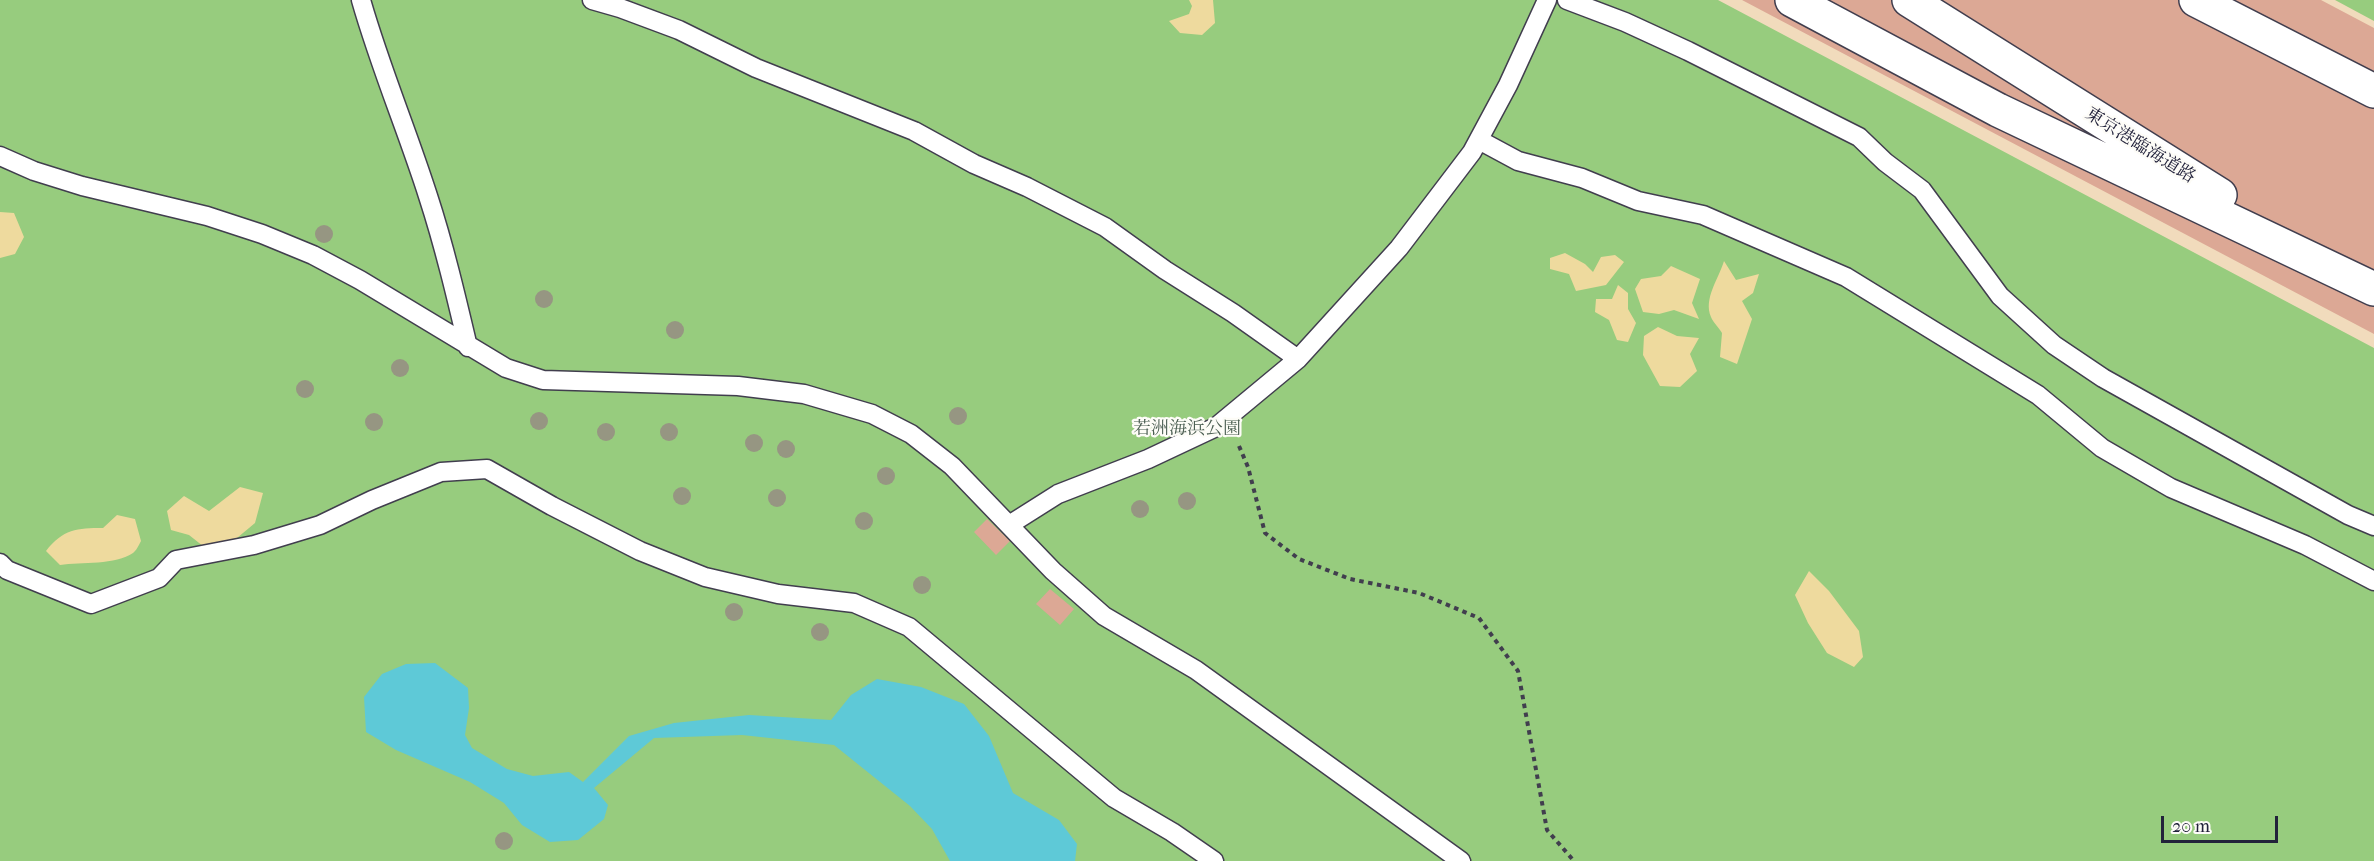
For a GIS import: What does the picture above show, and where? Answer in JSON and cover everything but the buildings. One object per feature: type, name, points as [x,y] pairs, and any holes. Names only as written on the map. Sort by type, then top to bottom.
[{"type":"street","points":[[1792,0],[1998,110],[2374,287]]},
{"type":"street","name":"東京港臨海道路","points":[[1909,0],[2216,192],[2374,287]]},
{"type":"street","points":[[2196,0],[2374,91]]},
{"type":"street","points":[[2229,0],[2374,86]]},
{"type":"lane","points":[[361,0],[374,47],[428,195],[450,267],[468,347]]},
{"type":"lane","points":[[592,0],[679,30],[756,68],[914,131],[974,164],[1037,192],[1105,227],[1298,359]]},
{"type":"lane","points":[[1009,525],[1058,494],[1148,459],[1216,427],[1298,359],[1399,248],[1479,140],[1508,85],[1547,0]]},
{"type":"lane","points":[[1567,0],[1625,22],[1688,51],[1859,138],[1885,162],[1922,190],[2000,296],[2054,345],[2103,378],[2154,407],[2348,515],[2374,526]]},
{"type":"lane","points":[[1479,140],[1518,161],[1582,178],[1638,201],[1703,215],[1846,277],[2038,395],[2102,448],[2171,488],[2306,545],[2374,581]]},
{"type":"lane","points":[[0,156],[34,171],[82,186],[207,216],[314,255],[506,368],[543,380],[738,386],[804,394],[872,414],[911,434],[944,460],[1053,572],[1104,616],[1196,670],[1461,861]]},
{"type":"lane","points":[[0,563],[8,570],[91,604],[159,578],[176,560],[254,545],[320,525],[372,500],[441,472],[487,469],[552,506],[640,551],[705,577],[778,594],[854,603],[909,627],[1114,798],[1172,832],[1214,861]]},
{"type":"path","points":[[1225,419],[1248,467],[1265,533],[1299,559],[1350,579],[1419,594],[1479,618],[1518,671],[1547,830],[1574,861]]},
{"type":"green space","name":"若洲海浜公園","points":[[0,0],[1718,0],[2374,348],[2374,861],[0,861]]},
{"type":"green space","points":[[2335,0],[2374,0],[2374,21]]},
{"type":"sand","points":[[1189,0],[1213,0],[1215,23],[1202,35],[1180,33],[1169,21],[1189,14],[1192,6]]},
{"type":"sand","points":[[0,212],[14,213],[24,237],[15,254],[0,258]]},
{"type":"sand","points":[[1565,253],[1585,264],[1593,272],[1601,257],[1615,255],[1624,262],[1606,285],[1576,291],[1569,274],[1550,269],[1550,258]]},
{"type":"sand","points":[[1724,261],[1736,280],[1759,274],[1753,293],[1742,301],[1752,319],[1737,364],[1720,357],[1722,333],[1712,319],[1709,310],[1710,296]]},
{"type":"sand","points":[[1671,266],[1700,279],[1692,303],[1699,319],[1674,310],[1659,314],[1643,312],[1635,289],[1641,279],[1661,276]]},
{"type":"sand","points":[[1618,285],[1628,293],[1628,309],[1636,323],[1628,342],[1617,340],[1609,320],[1595,312],[1596,299],[1612,299]]},
{"type":"sand","points":[[1658,327],[1677,336],[1699,338],[1690,354],[1697,371],[1680,387],[1660,386],[1643,355],[1644,336]]},
{"type":"sand","points":[[240,487],[263,493],[255,523],[231,543],[208,550],[189,535],[171,530],[167,511],[184,496],[209,511]]},
{"type":"sand","points":[[117,515],[135,519],[141,541],[134,552],[126,557],[117,560],[60,565],[46,551],[65,534],[78,529],[103,528]]},
{"type":"sand","points":[[1809,571],[1829,591],[1859,631],[1863,657],[1854,667],[1827,653],[1808,623],[1795,595]]},
{"type":"water","points":[[435,663],[468,688],[469,708],[465,735],[472,748],[507,769],[533,776],[569,772],[583,782],[629,736],[674,723],[749,715],[831,720],[851,695],[877,679],[921,687],[964,704],[989,736],[1013,793],[1059,820],[1077,844],[1075,861],[950,861],[932,829],[910,806],[834,745],[742,735],[654,738],[594,788],[608,805],[604,819],[578,840],[550,842],[522,825],[504,803],[470,782],[396,750],[366,732],[364,697],[382,674],[406,664]]}]
